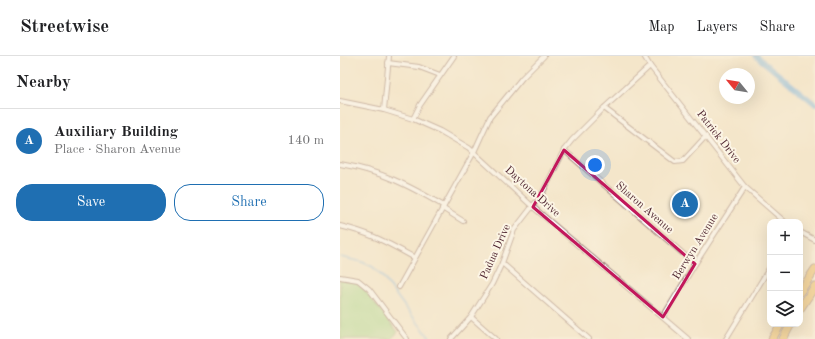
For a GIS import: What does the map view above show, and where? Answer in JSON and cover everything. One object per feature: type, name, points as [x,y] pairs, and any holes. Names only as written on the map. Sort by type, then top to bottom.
[{"type":"highway","points":[[801,291],[815,269]]},
{"type":"highway","points":[[803,304],[815,286]]},
{"type":"highway","points":[[772,339],[779,327]]},
{"type":"highway","points":[[783,339],[789,327]]},
{"type":"street","points":[[384,110],[389,56]]},
{"type":"street","points":[[413,119],[420,105],[454,56]]},
{"type":"street","points":[[399,287],[474,152],[490,117],[522,78],[544,56]]},
{"type":"street","name":"Patrick Drive","points":[[644,56],[650,66],[745,187],[782,219]]},
{"type":"street","points":[[388,64],[419,67],[440,75]]},
{"type":"street","name":"Padua Drive","points":[[451,339],[471,317],[492,284],[502,263],[514,230],[533,207],[549,182],[564,150],[604,108],[650,66]]},
{"type":"street","name":"Daytona Drive","points":[[340,101],[384,110],[413,119],[440,131],[469,148],[533,207],[688,339]]},
{"type":"street","points":[[604,108],[676,162],[682,160],[706,136]]},
{"type":"street","name":"Sharon Avenue","points":[[564,150],[694,264]]},
{"type":"street","points":[[340,164],[367,169],[385,175],[411,187],[463,221]]},
{"type":"street","name":"Berwyn Avenue","points":[[663,317],[694,264],[745,187]]},
{"type":"street","points":[[340,226],[368,233],[380,238],[415,258]]},
{"type":"street","points":[[803,234],[815,240]]},
{"type":"street","points":[[502,263],[586,338]]},
{"type":"street","points":[[726,339],[767,272]]},
{"type":"street","points":[[340,277],[358,280],[369,289],[407,339]]},
{"type":"street","points":[[471,317],[496,339]]},
{"type":"highlighted area","points":[[564,150],[695,264],[663,317],[533,207]]},
{"type":"green space","points":[[340,279],[355,282],[363,288],[398,332],[391,339],[340,339]]},
{"type":"waterway","points":[[756,56],[815,104]]},
{"type":"waterway","points":[[340,257],[362,262],[373,267],[382,276],[431,339]]},
{"type":"place","name":"Auxiliary Building","points":[[685,204]]}]
